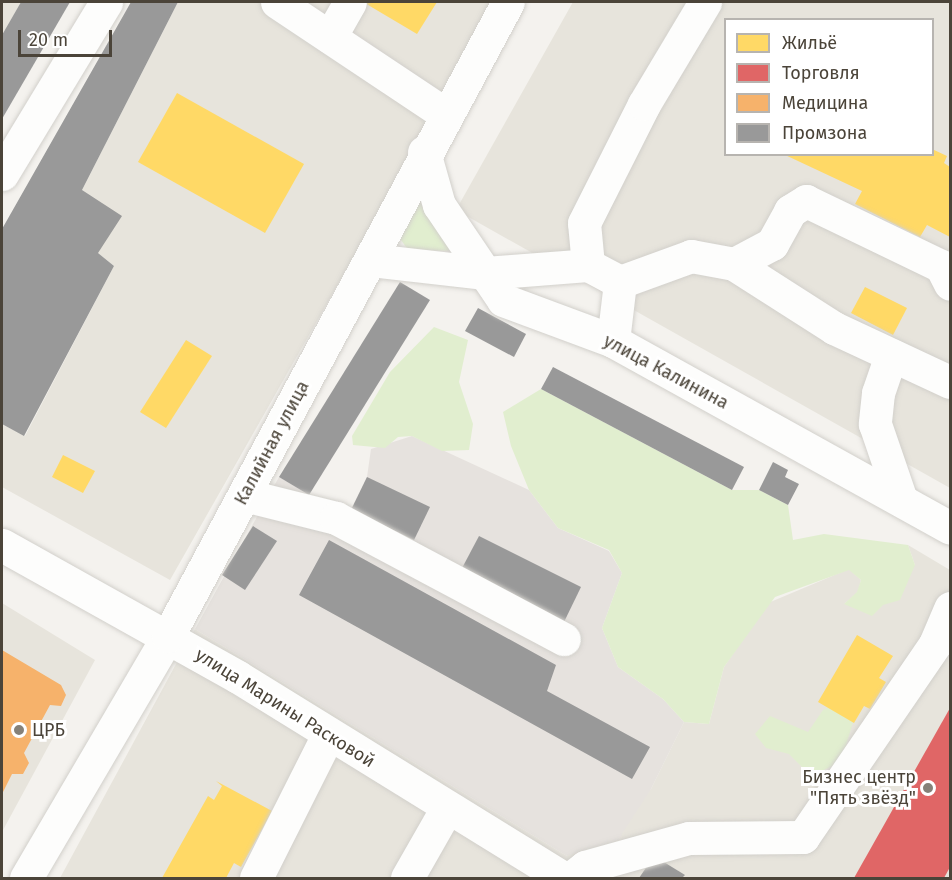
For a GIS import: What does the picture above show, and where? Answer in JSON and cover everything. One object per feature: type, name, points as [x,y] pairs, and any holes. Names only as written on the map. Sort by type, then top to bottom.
[{"type":"street","points":[[2,174],[106,2]]},
{"type":"street","points":[[277,2],[445,114]]},
{"type":"street","points":[[330,37],[350,2]]},
{"type":"street","name":"Калийная улица","points":[[26,879],[168,636],[371,261],[424,152],[508,2]]},
{"type":"street","points":[[588,265],[584,223],[644,104],[705,2]]},
{"type":"street","name":"улица Калинина","points":[[424,152],[439,205],[503,300],[613,341],[951,528]]},
{"type":"street","points":[[734,264],[772,244],[790,211],[806,201],[941,266],[951,285]]},
{"type":"street","points":[[371,261],[485,273],[588,265],[620,282],[691,256],[734,264],[834,328],[951,382]]},
{"type":"street","points":[[613,341],[620,282]]},
{"type":"street","points":[[891,355],[878,393],[875,424],[901,500]]},
{"type":"street","points":[[244,495],[336,518],[564,639]]},
{"type":"street","name":"улица Марины Расковой","points":[[5,554],[168,636],[563,879]]},
{"type":"street","points":[[571,879],[585,867],[689,838],[803,837],[935,644],[951,608]]},
{"type":"street","points":[[256,879],[328,735]]},
{"type":"street","points":[[407,879],[447,808]]},
{"type":"shaded area","points":[[2,2],[21,2],[2,35]]},
{"type":"shaded area","points":[[178,2],[498,2],[170,580],[2,487],[2,424],[25,436],[114,266],[98,253],[82,190]]},
{"type":"shaded area","points":[[573,2],[950,2],[950,488],[456,210]]},
{"type":"shaded area","points":[[412,436],[529,490],[558,528],[609,551],[622,573],[602,628],[618,667],[663,699],[684,722],[651,789],[618,840],[567,856],[195,629],[279,477],[309,495],[351,509],[367,477],[371,449]]},
{"type":"shaded area","points":[[908,545],[950,570],[950,878],[60,878],[195,629],[567,856],[651,789],[684,722],[709,724],[724,667],[768,603],[849,569],[861,580],[858,592],[844,604],[915,565]]},
{"type":"shaded area","points":[[2,603],[95,660],[2,832]]},
{"type":"green space","points":[[424,181],[459,251],[408,250],[399,237]]},
{"type":"green space","points":[[434,327],[468,340],[459,382],[473,424],[469,450],[442,451],[412,436],[398,437],[385,448],[353,445],[352,436],[390,372]]},
{"type":"green space","points":[[541,389],[732,490],[759,490],[788,505],[793,540],[824,534],[908,545],[915,565],[900,600],[883,605],[872,616],[844,604],[857,592],[861,580],[849,570],[775,597],[724,667],[709,724],[684,722],[663,699],[618,667],[602,628],[622,573],[609,550],[558,528],[529,490],[511,446],[503,412]]},
{"type":"green space","points":[[843,701],[854,719],[841,762],[811,776],[789,754],[766,748],[755,734],[770,716],[808,732],[823,710]]},
{"type":"building: Жильё","points":[[363,2],[437,2],[417,34]]},
{"type":"building: Жильё","points":[[177,93],[304,164],[265,233],[138,162]]},
{"type":"building: Жильё","points":[[934,150],[947,156],[944,163],[950,167],[950,237],[927,225],[920,237],[855,204],[862,191],[787,156],[934,156]]},
{"type":"building: Жильё","points":[[865,287],[907,308],[893,335],[851,313]]},
{"type":"building: Жильё","points":[[186,340],[212,356],[166,428],[140,412]]},
{"type":"building: Жильё","points":[[63,455],[95,471],[83,493],[52,477]]},
{"type":"building: Жильё","points":[[857,635],[893,656],[879,678],[886,682],[870,709],[864,706],[854,723],[818,702]]},
{"type":"building: Жильё","points":[[216,781],[272,811],[241,867],[234,863],[226,878],[162,878],[208,796],[214,800],[222,786]]},
{"type":"building: Торговля","name":"Бизнес центр \"Пять звёзд\"","points":[[950,708],[950,867],[944,878],[854,878]]},
{"type":"building: Медицина","name":"ЦРБ","points":[[2,650],[61,685],[66,695],[61,706],[50,705],[24,753],[29,763],[23,774],[12,774],[2,794]]},
{"type":"building: Промзона","points":[[21,2],[70,2],[2,119],[2,35]]},
{"type":"building: Промзона","points":[[131,2],[178,2],[82,190],[122,216],[98,253],[114,266],[24,436],[2,424],[2,229]]},
{"type":"building: Промзона","points":[[400,282],[430,300],[309,495],[279,477]]},
{"type":"building: Промзона","points":[[478,308],[526,334],[514,357],[465,331]]},
{"type":"building: Промзона","points":[[553,367],[744,467],[732,490],[541,389]]},
{"type":"building: Промзона","points":[[773,462],[788,470],[785,477],[799,484],[788,505],[759,490]]},
{"type":"building: Промзона","points":[[367,477],[430,507],[414,540],[351,510]]},
{"type":"building: Промзона","points":[[253,526],[277,541],[245,590],[222,575]]},
{"type":"building: Промзона","points":[[479,536],[581,587],[564,622],[461,570]]},
{"type":"building: Промзона","points":[[329,540],[556,665],[547,691],[650,747],[632,779],[299,595]]},
{"type":"building: Промзона","points":[[654,856],[685,875],[682,878],[639,878]]},
{"type":"place","name":"ЦРБ","points":[[19,730]]},
{"type":"place","name":"Бизнес центр \"Пять звёзд\"","points":[[928,788]]}]
